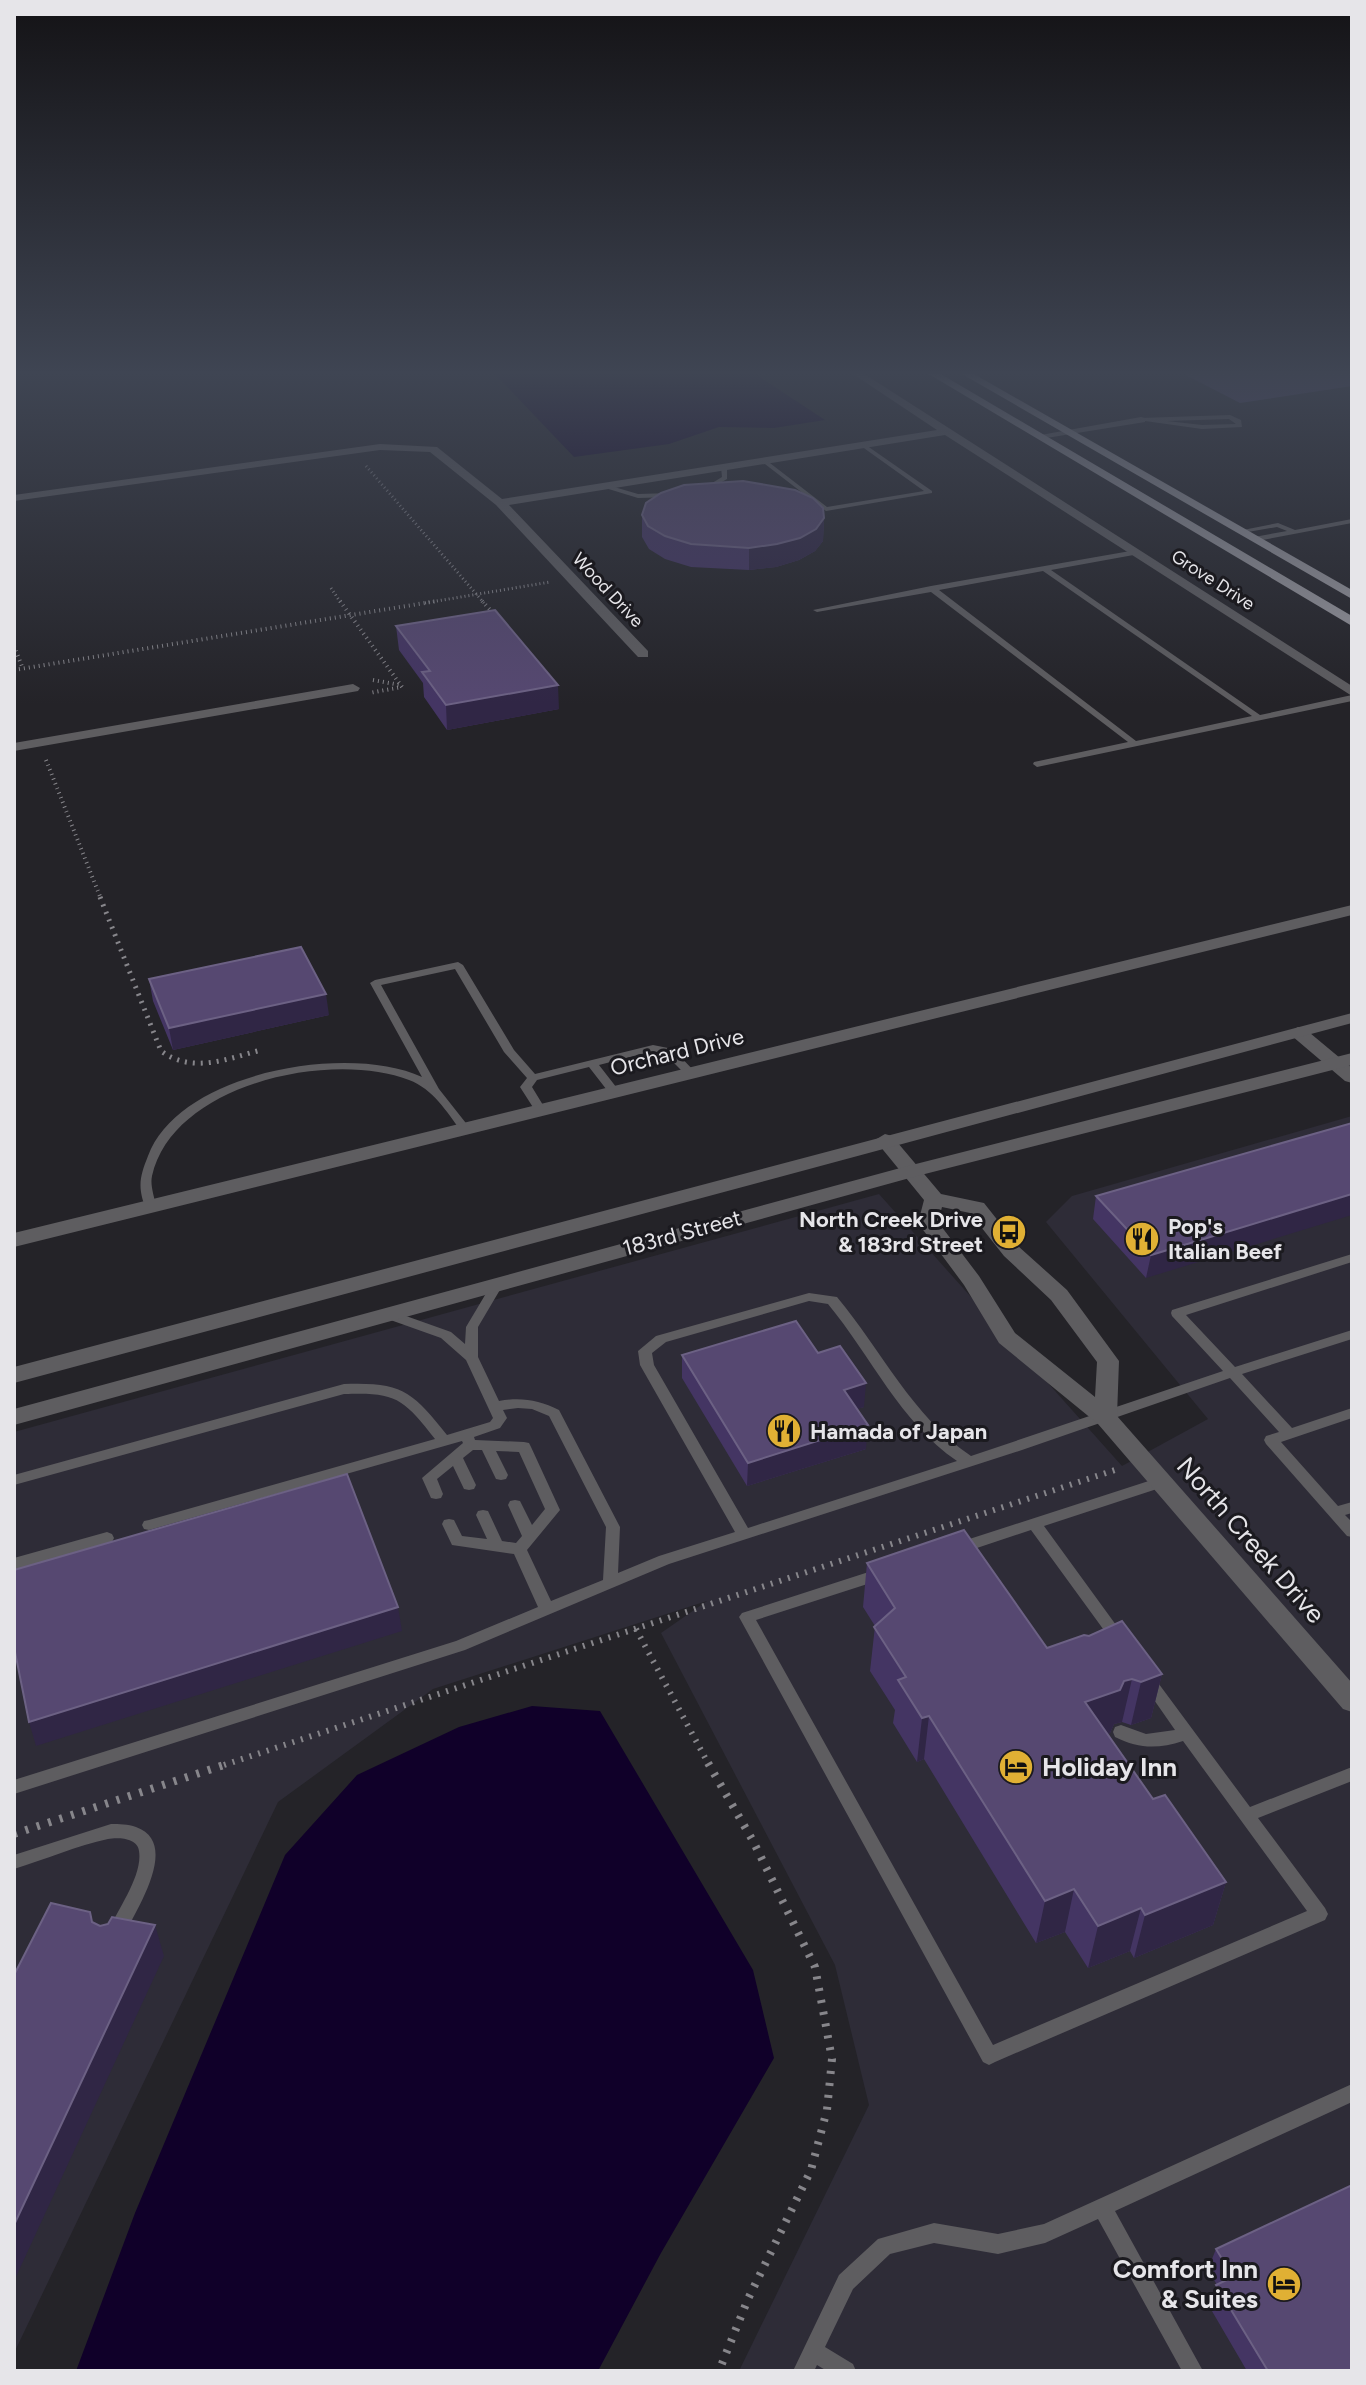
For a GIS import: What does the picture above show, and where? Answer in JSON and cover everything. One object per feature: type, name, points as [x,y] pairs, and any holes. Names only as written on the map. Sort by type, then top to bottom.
[{"type":"main road","points":[[1116,481],[1352,621]]},
{"type":"main road","points":[[1154,481],[1352,595]]},
{"type":"street","name":"Wood Drive","points":[[14,498],[134,481]]},
{"type":"street","name":"Wood Drive","points":[[473,481],[500,503],[643,654]]},
{"type":"street","points":[[500,503],[634,481]]},
{"type":"street","name":"Grove Drive","points":[[1027,481],[1352,695]]},
{"type":"street","points":[[14,747],[353,688]]},
{"type":"street","name":"Orchard Drive","points":[[14,1240],[1352,910]]},
{"type":"street","name":"183rd Street","points":[[14,1375],[885,1140],[1352,1018]]},
{"type":"street","points":[[1298,1032],[1344,1061],[1352,1077]]},
{"type":"street","name":"183rd Street","points":[[14,1417],[911,1171],[1344,1061]]},
{"type":"street","points":[[885,1140],[934,1199],[977,1208],[1011,1251],[1059,1295],[1108,1361],[1106,1418]]},
{"type":"street","name":"North Creek Drive","points":[[934,1199],[928,1223],[972,1281],[1007,1338],[1106,1418],[1352,1701]]},
{"type":"lane","points":[[696,491],[709,489],[720,481]]},
{"type":"lane","points":[[790,481],[826,509],[930,492],[915,481]]},
{"type":"lane","points":[[604,486],[638,496],[683,493]]},
{"type":"lane","points":[[1257,539],[1352,521]]},
{"type":"lane","points":[[1242,531],[1278,525],[1295,532]]},
{"type":"lane","points":[[817,610],[1136,552]]},
{"type":"lane","points":[[1045,569],[1258,717]]},
{"type":"lane","points":[[931,588],[1134,743]]},
{"type":"lane","points":[[1037,764],[1352,695]]},
{"type":"lane","points":[[465,1129],[434,1089],[375,983],[458,965],[509,1052],[533,1078]]},
{"type":"lane","points":[[540,1110],[526,1087],[533,1078],[653,1048],[675,1054],[690,1073]]},
{"type":"lane","points":[[592,1064],[614,1092]]},
{"type":"lane","points":[[150,1206],[145,1178],[167,1129],[194,1106],[228,1089],[282,1073],[326,1066],[367,1067],[412,1077],[434,1089]]},
{"type":"lane","points":[[1288,1433],[1177,1313],[1352,1258]]},
{"type":"lane","points":[[471,1357],[472,1327],[498,1283]]},
{"type":"lane","points":[[744,1535],[647,1365],[645,1351],[661,1339],[809,1297],[832,1300],[922,1423],[948,1451],[969,1462]]},
{"type":"lane","points":[[387,1314],[446,1335],[471,1357],[500,1418],[495,1425],[468,1440],[456,1457],[429,1478],[436,1494]]},
{"type":"lane","points":[[14,1787],[460,1646],[664,1560],[1106,1418],[1229,1372],[1352,1334]]},
{"type":"lane","points":[[14,1480],[344,1389],[382,1387],[413,1401],[444,1441]]},
{"type":"lane","points":[[495,1407],[523,1402],[537,1404],[554,1413],[613,1527],[610,1583]]},
{"type":"lane","points":[[1352,1413],[1271,1440],[1352,1532]]},
{"type":"lane","points":[[149,1525],[444,1441],[468,1440],[487,1446],[524,1447],[553,1510],[525,1543],[497,1546],[457,1541],[449,1524]]},
{"type":"lane","points":[[487,1446],[501,1475]]},
{"type":"lane","points":[[456,1457],[469,1485]]},
{"type":"lane","points":[[944,1553],[1161,1482]]},
{"type":"lane","points":[[515,1505],[547,1609]]},
{"type":"lane","points":[[1335,1513],[1352,1507]]},
{"type":"lane","points":[[483,1515],[497,1546]]},
{"type":"lane","points":[[898,1568],[747,1617],[989,2056],[1319,1914],[1137,1664],[1108,1635],[1035,1524]]},
{"type":"lane","points":[[14,1564],[107,1538]]},
{"type":"lane","points":[[1121,1732],[1133,1739],[1155,1743],[1187,1733]]},
{"type":"lane","points":[[1247,1815],[1352,1774]]},
{"type":"lane","points":[[14,1862],[111,1831],[127,1830],[142,1836],[149,1846],[149,1860],[111,1945]]},
{"type":"lane","points":[[803,2371],[846,2282],[885,2246],[934,2233],[998,2244],[1045,2233],[1352,2093]]},
{"type":"lane","points":[[1101,2206],[1193,2371]]},
{"type":"lane","points":[[812,2350],[846,2371]]},
{"type":"path","points":[[378,481],[495,616]]},
{"type":"path","points":[[14,670],[560,580]]},
{"type":"path","points":[[14,646],[23,669]]},
{"type":"path","points":[[373,680],[401,685]]},
{"type":"path","points":[[43,751],[161,1051],[171,1061],[191,1065],[261,1050]]},
{"type":"path","points":[[14,1834],[1143,1461]]},
{"type":"path","points":[[636,1629],[753,1841],[815,1967],[832,2059],[827,2110],[811,2170],[748,2299],[719,2371]]},
{"type":"shaded area","points":[[1352,1116],[1352,2371],[739,2371],[869,2105],[835,1965],[661,1633],[707,1601],[433,1689],[278,1802],[14,2353],[14,1432],[879,1194],[1122,1466],[1208,1419],[1046,1222],[1072,1196]]},
{"type":"shaded area","points":[[532,1706],[600,1711],[753,1970],[774,2058],[661,2253],[598,2371],[76,2371],[135,2213],[285,1855],[357,1775],[459,1727]]},
{"type":"building","points":[[745,481],[795,490],[813,498],[823,508],[824,518],[816,529],[800,538],[777,544],[749,548],[691,544],[665,536],[648,526],[642,515],[646,503],[661,493],[684,485]]},
{"type":"building","points":[[495,610],[558,685],[446,705],[422,672],[430,671],[396,626]]},
{"type":"building","points":[[301,947],[326,994],[169,1028],[149,979]]},
{"type":"building","points":[[1352,1123],[1352,1194],[1151,1255],[1096,1196]]},
{"type":"building","name":"Hamada of Japan","points":[[796,1321],[818,1353],[840,1346],[866,1383],[844,1390],[868,1425],[748,1463],[682,1355]]},
{"type":"building","points":[[347,1474],[398,1607],[29,1722],[14,1647],[14,1570]]},
{"type":"building","name":"Holiday Inn","points":[[964,1530],[1047,1648],[1089,1636],[1122,1621],[1162,1674],[1141,1682],[1132,1679],[1124,1681],[1120,1690],[1085,1702],[1153,1799],[1165,1795],[1226,1882],[1145,1915],[1141,1908],[1098,1926],[1074,1889],[1045,1901],[929,1716],[922,1718],[898,1680],[906,1677],[874,1627],[895,1608],[867,1563]]},
{"type":"building","points":[[51,1903],[90,1912],[92,1922],[100,1926],[108,1924],[112,1917],[155,1925],[14,2225],[14,1975]]},
{"type":"building","name":"Comfort Inn & Suites","points":[[1352,2185],[1352,2371],[1268,2371],[1216,2285],[1233,2277],[1216,2249]]},
{"type":"place","name":"North Creek Drive & 183rd Street","points":[[1009,1232]]},
{"type":"place","name":"Pop's Italian Beef","points":[[1142,1239]]},
{"type":"place","name":"Hamada of Japan","points":[[784,1431]]},
{"type":"place","name":"Holiday Inn","points":[[1016,1767]]},
{"type":"place","name":"Comfort Inn & Suites","points":[[1284,2284]]}]
